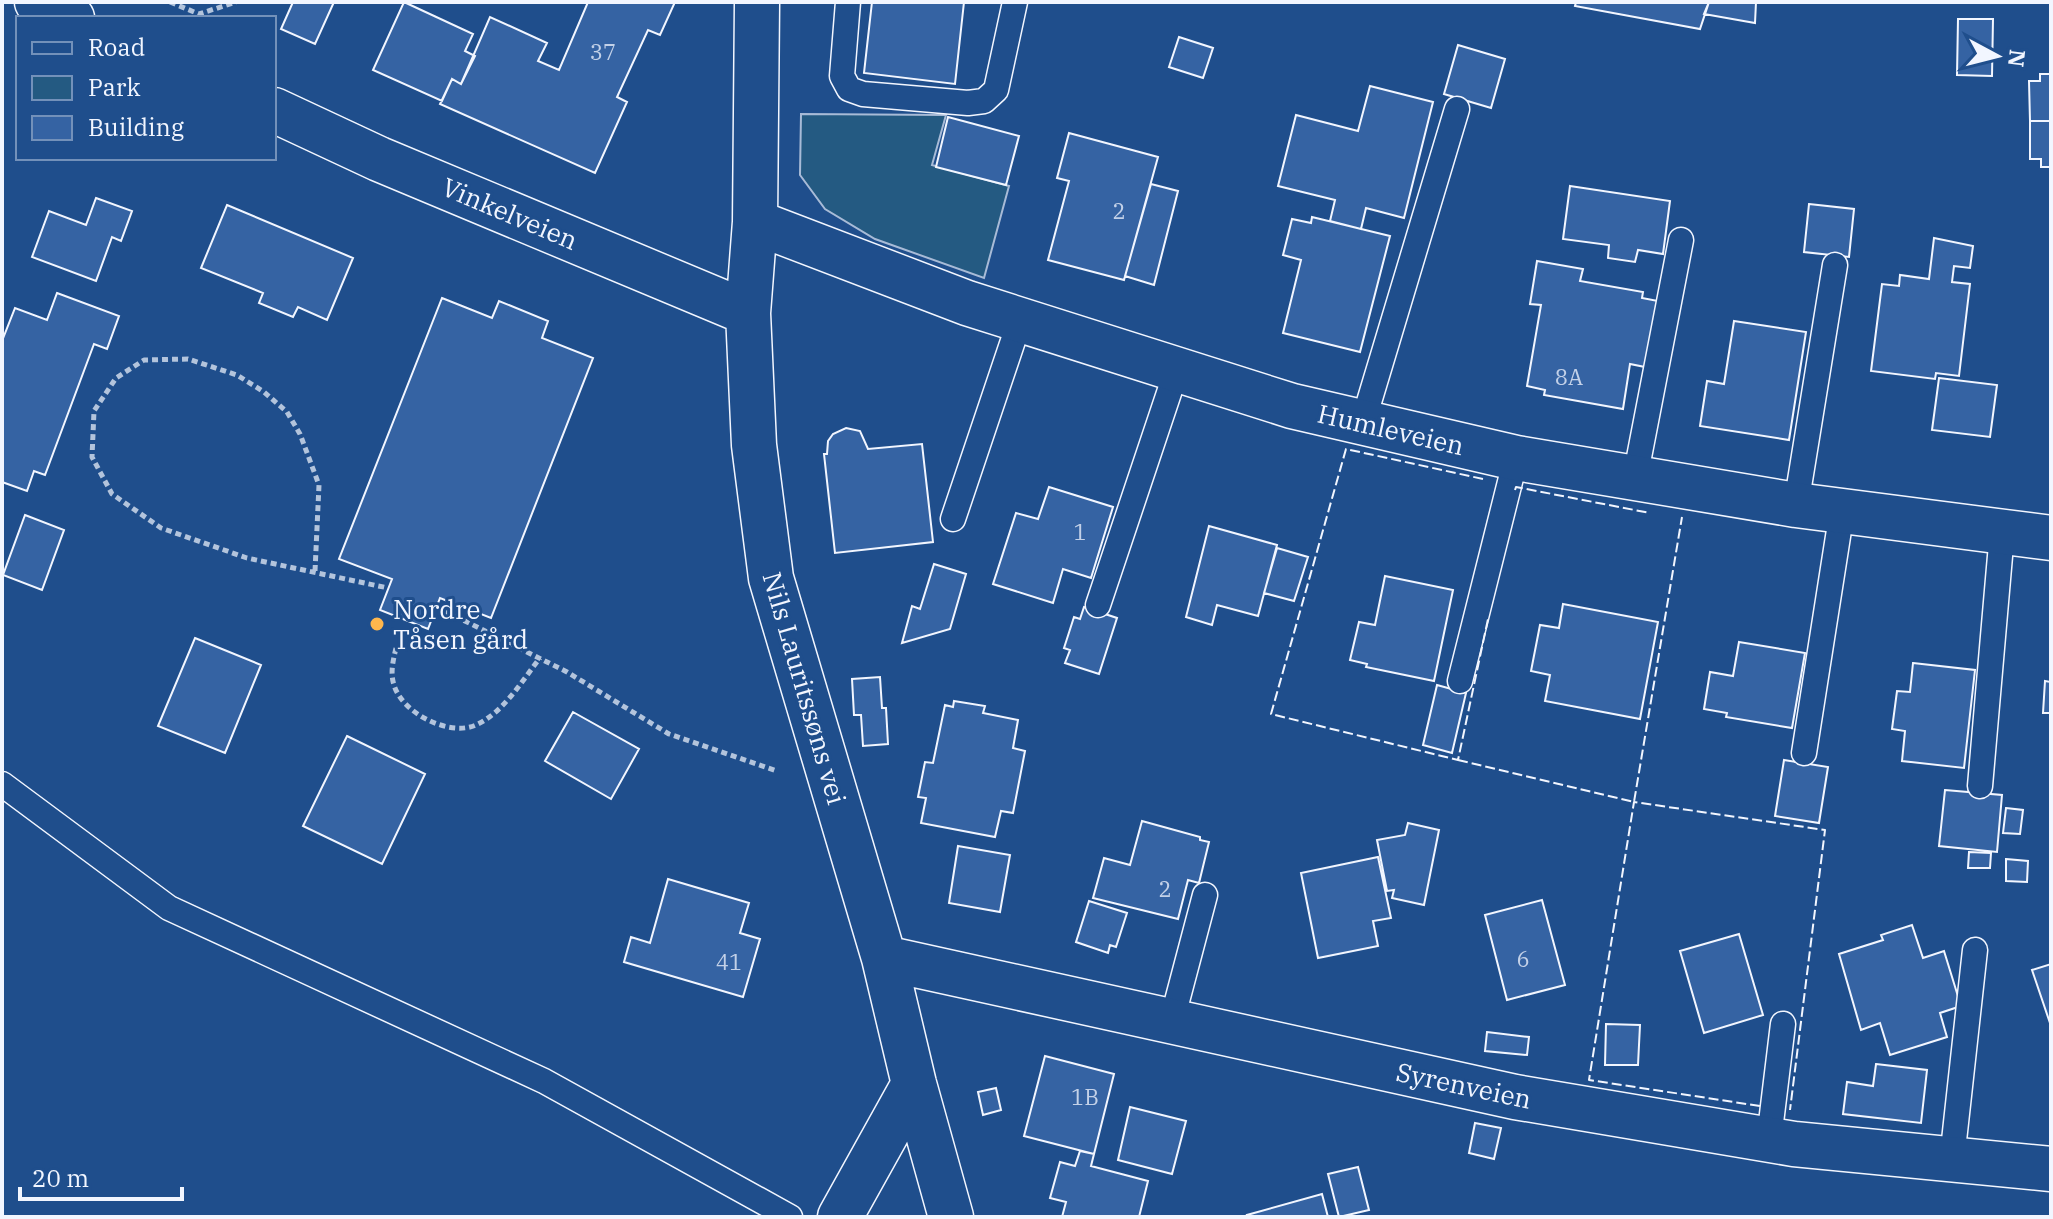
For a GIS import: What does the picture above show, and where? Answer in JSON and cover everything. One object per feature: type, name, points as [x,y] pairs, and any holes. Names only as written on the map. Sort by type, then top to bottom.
[{"type":"street","points":[[37,2],[68,16]]},
{"type":"street","name":"Nils Lauritssøns vei","points":[[757,2],[755,222],[748,313],[754,445],[771,578],[884,958],[914,1084],[951,1217]]},
{"type":"street","name":"Vinkelveien","points":[[276,111],[379,159],[748,313]]},
{"type":"street","name":"Humleveien","points":[[755,222],[967,303],[1292,406],[1516,458],[1796,505],[2051,538]]},
{"type":"street","name":"Syrenveien","points":[[884,958],[1515,1097],[1769,1139],[2051,1169]]},
{"type":"street","points":[[840,1217],[914,1084]]},
{"type":"lane","points":[[848,2],[842,76],[849,89],[863,94],[968,103],[984,101],[996,90],[1015,2]]},
{"type":"lane","points":[[1363,422],[1457,109]]},
{"type":"lane","points":[[1635,478],[1681,240]]},
{"type":"lane","points":[[1796,505],[1835,265]]},
{"type":"lane","points":[[953,519],[1020,320]]},
{"type":"lane","points":[[1098,605],[1177,369]]},
{"type":"lane","points":[[1460,681],[1516,458]]},
{"type":"lane","points":[[1804,753],[1842,511]]},
{"type":"lane","points":[[1980,786],[2002,533]]},
{"type":"lane","points":[[2,784],[169,908],[544,1081],[790,1217]]},
{"type":"lane","points":[[1172,1020],[1205,895]]},
{"type":"lane","points":[[1952,1159],[1975,950]]},
{"type":"lane","points":[[1769,1139],[1783,1024]]},
{"type":"path","points":[[170,2],[199,14],[236,2]]},
{"type":"path","points":[[315,571],[319,485],[300,434],[287,412],[237,375],[188,359],[144,360],[116,378],[94,411],[92,457],[112,494],[161,528],[247,558],[388,588]]},
{"type":"path","points":[[437,607],[540,658],[669,734],[834,791]]},
{"type":"path","points":[[396,648],[392,665],[394,687],[412,711],[437,724],[457,728],[473,726],[496,712],[540,658]]},
{"type":"green space","points":[[801,114],[946,115],[932,165],[1009,186],[984,278],[875,239],[825,209],[800,175]]},
{"type":"building","points":[[293,2],[334,2],[315,44],[281,29]]},
{"type":"building","points":[[404,2],[473,34],[465,51],[475,56],[461,84],[452,79],[442,101],[373,70]]},
{"type":"building","points":[[588,2],[675,2],[660,35],[648,30],[617,97],[627,102],[595,173],[440,104],[452,79],[461,84],[490,17],[547,43],[538,61],[559,70]]},
{"type":"building","points":[[872,2],[964,2],[955,84],[864,73]]},
{"type":"building","points":[[1576,2],[1709,2],[1700,29],[1575,6]]},
{"type":"building","points":[[1709,2],[1756,2],[1755,23],[1704,14]]},
{"type":"building","points":[[1958,19],[1993,19],[1992,76],[1957,75]]},
{"type":"building","points":[[1179,37],[1213,48],[1203,78],[1169,67]]},
{"type":"building","points":[[1458,45],[1505,59],[1491,108],[1444,94]]},
{"type":"building","points":[[2040,74],[2051,74],[2051,121],[2030,121],[2029,81],[2040,81]]},
{"type":"building","points":[[1370,86],[1433,102],[1404,218],[1366,208],[1361,229],[1330,221],[1335,200],[1278,186],[1296,115],[1358,131]]},
{"type":"building","points":[[948,117],[1019,136],[1006,185],[936,167]]},
{"type":"building","points":[[2030,121],[2051,121],[2051,167],[2041,167],[2041,159],[2030,159]]},
{"type":"building","points":[[1069,133],[1158,157],[1124,280],[1048,260],[1069,181],[1057,178]]},
{"type":"building","points":[[1151,184],[1178,191],[1154,285],[1125,276]]},
{"type":"building","points":[[1570,186],[1670,201],[1663,254],[1638,250],[1635,262],[1608,258],[1609,245],[1563,239]]},
{"type":"building","points":[[96,198],[132,211],[121,241],[112,237],[96,281],[32,257],[49,211],[86,225]]},
{"type":"building","points":[[1809,204],[1854,209],[1849,257],[1804,252]]},
{"type":"building","points":[[227,205],[353,258],[327,320],[298,307],[293,317],[259,303],[263,293],[201,268]]},
{"type":"building","points":[[1312,217],[1390,236],[1360,352],[1283,333],[1301,260],[1283,255],[1292,219],[1311,223]]},
{"type":"building","points":[[1934,238],[1973,246],[1970,268],[1954,266],[1952,282],[1970,284],[1959,376],[1936,373],[1935,379],[1871,371],[1882,284],[1899,286],[1900,275],[1929,279]]},
{"type":"building","points":[[1537,261],[1583,269],[1580,281],[1643,292],[1642,298],[1658,301],[1645,367],[1630,364],[1623,409],[1544,395],[1545,390],[1527,386],[1541,305],[1530,304]]},
{"type":"building","points":[[57,293],[119,316],[107,349],[94,344],[45,475],[34,471],[27,491],[2,482],[2,341],[15,308],[47,320]]},
{"type":"building","points":[[442,298],[492,318],[499,301],[548,321],[542,338],[593,358],[491,618],[440,598],[428,629],[380,610],[392,579],[339,559]]},
{"type":"building","points":[[1734,321],[1806,332],[1789,440],[1700,426],[1707,381],[1724,384]]},
{"type":"building","points":[[1939,378],[1997,385],[1990,437],[1932,430]]},
{"type":"building","points":[[846,428],[860,431],[868,449],[922,444],[933,542],[835,553],[824,454],[827,454],[828,441],[833,434]]},
{"type":"building","points":[[1049,487],[1113,507],[1091,578],[1063,569],[1053,603],[993,584],[1016,513],[1038,519]]},
{"type":"building","points":[[25,515],[64,530],[42,590],[3,575]]},
{"type":"building","points":[[1209,526],[1277,545],[1258,616],[1217,605],[1212,625],[1186,617]]},
{"type":"building","points":[[1277,548],[1308,557],[1294,601],[1264,593]]},
{"type":"building","points":[[934,564],[966,574],[950,629],[902,643],[912,606],[920,609]]},
{"type":"building","points":[[1385,576],[1453,590],[1434,681],[1366,667],[1367,664],[1350,660],[1359,622],[1375,625]]},
{"type":"building","points":[[1563,604],[1658,622],[1640,719],[1545,701],[1550,675],[1531,671],[1540,625],[1559,628]]},
{"type":"building","points":[[1084,607],[1117,618],[1099,674],[1065,663],[1070,650],[1064,648],[1074,617],[1080,619]]},
{"type":"building","points":[[195,638],[261,665],[225,753],[158,726]]},
{"type":"building","points":[[1739,642],[1805,653],[1792,728],[1726,717],[1727,713],[1704,709],[1710,672],[1733,676]]},
{"type":"building","points":[[1913,663],[1975,670],[1964,768],[1902,761],[1905,731],[1892,729],[1897,691],[1910,692]]},
{"type":"building","points":[[880,677],[888,744],[863,746],[861,715],[854,715],[852,679]]},
{"type":"building","points":[[2045,681],[2051,682],[2051,713],[2043,713]]},
{"type":"building","points":[[1437,685],[1466,693],[1452,753],[1423,745]]},
{"type":"building","points":[[954,701],[985,706],[983,713],[1018,720],[1013,748],[1025,751],[1013,813],[1001,811],[995,837],[921,823],[926,798],[918,797],[925,762],[933,763],[945,705],[953,707]]},
{"type":"building","points":[[573,712],[639,749],[611,799],[545,761]]},
{"type":"building","points":[[347,736],[425,774],[382,864],[303,826]]},
{"type":"building","points":[[1784,760],[1828,767],[1819,823],[1775,816]]},
{"type":"building","points":[[1945,790],[2002,795],[1997,852],[1939,846]]},
{"type":"building","points":[[2006,808],[2023,810],[2020,834],[2003,833]]},
{"type":"building","points":[[1142,821],[1209,842],[1199,883],[1188,880],[1178,919],[1093,898],[1104,858],[1130,865]]},
{"type":"building","points":[[1408,823],[1439,830],[1424,905],[1392,898],[1394,890],[1387,891],[1377,840],[1405,835]]},
{"type":"building","points":[[958,846],[1010,855],[1000,912],[949,903]]},
{"type":"building","points":[[1969,852],[1991,853],[1990,868],[1968,868]]},
{"type":"building","points":[[1378,857],[1391,918],[1373,921],[1378,946],[1318,958],[1301,873]]},
{"type":"building","points":[[2006,859],[2028,861],[2027,882],[2006,881]]},
{"type":"building","points":[[668,879],[749,903],[740,933],[760,939],[743,997],[624,962],[631,937],[650,943]]},
{"type":"building","points":[[1542,900],[1565,985],[1507,1000],[1485,915]]},
{"type":"building","points":[[1089,901],[1127,913],[1116,947],[1110,945],[1108,953],[1076,942]]},
{"type":"building","points":[[1912,925],[1923,958],[1944,951],[1961,1006],[1940,1013],[1947,1037],[1890,1055],[1880,1023],[1861,1030],[1839,954],[1883,940],[1881,935]]},
{"type":"building","points":[[1739,934],[1763,1015],[1704,1033],[1680,951]]},
{"type":"building","points":[[2051,964],[2051,1026],[2032,970]]},
{"type":"building","points":[[1606,1024],[1640,1025],[1638,1065],[1605,1065]]},
{"type":"building","points":[[1487,1032],[1529,1037],[1527,1055],[1485,1051]]},
{"type":"building","points":[[1045,1056],[1114,1074],[1094,1154],[1024,1136]]},
{"type":"building","points":[[1876,1064],[1927,1070],[1921,1123],[1843,1114],[1847,1082],[1873,1086]]},
{"type":"building","points":[[996,1088],[1001,1110],[983,1115],[978,1092]]},
{"type":"building","points":[[1130,1107],[1186,1121],[1172,1174],[1118,1160]]},
{"type":"building","points":[[1475,1123],[1501,1128],[1494,1159],[1469,1153]]},
{"type":"building","points":[[1080,1151],[1094,1154],[1091,1166],[1148,1181],[1139,1217],[1062,1217],[1066,1202],[1050,1198],[1060,1162],[1075,1166]]},
{"type":"building","points":[[1358,1167],[1369,1210],[1339,1217],[1328,1174]]},
{"type":"building","points":[[1322,1194],[1328,1217],[1247,1215]]},
{"type":"fence","points":[[1483,479],[1346,449],[1271,714],[1458,760],[1488,619]]},
{"type":"fence","points":[[1515,490],[1516,487],[1650,513]]},
{"type":"fence","points":[[1458,760],[1634,802],[1682,517]]},
{"type":"fence","points":[[1760,1106],[1589,1080],[1634,802],[1825,830],[1790,1110]]},
{"type":"place","name":"Nordre Tåsen gård","points":[[377,624]]}]
